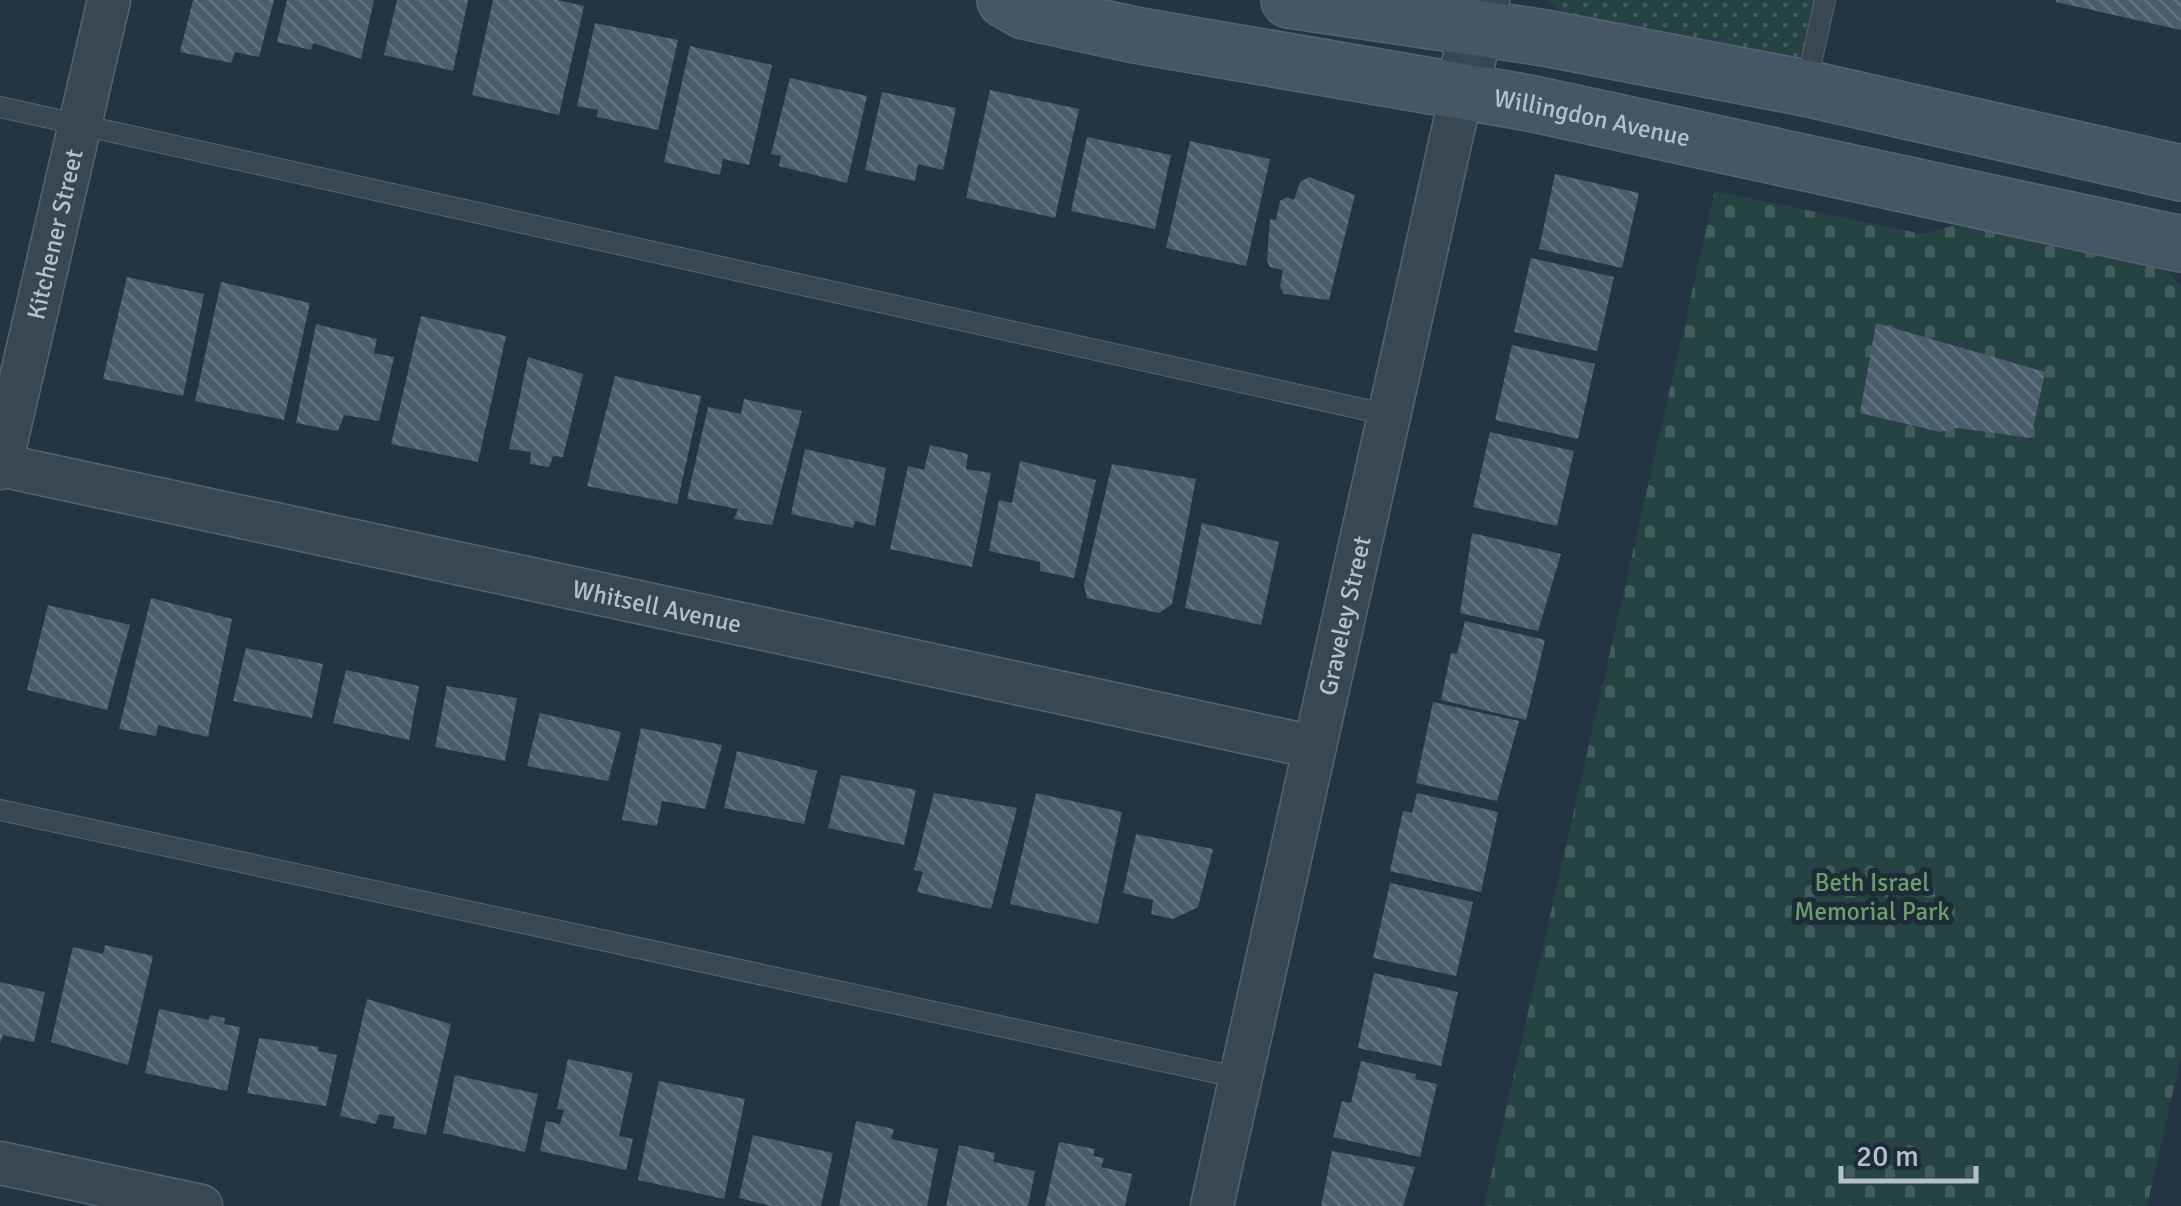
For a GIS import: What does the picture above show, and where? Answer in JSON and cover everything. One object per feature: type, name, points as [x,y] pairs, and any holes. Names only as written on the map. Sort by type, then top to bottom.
[{"type":"main road","name":"Willingdon Avenue","points":[[1004,0],[1024,11],[1135,35],[1304,67],[1462,90],[2181,244]]},
{"type":"main road","points":[[1289,0],[1480,14],[2181,172]]},
{"type":"street","name":"Kitchener Street","points":[[0,466],[108,0]]},
{"type":"street","name":"Graveley Street","points":[[1212,1206],[1480,14]]},
{"type":"street","name":"Whitsell Avenue","points":[[0,466],[1314,747]]},
{"type":"street","points":[[0,1163],[201,1206]]},
{"type":"lane","points":[[1805,88],[1826,0]]},
{"type":"lane","points":[[0,107],[1389,415]]},
{"type":"lane","points":[[0,810],[1240,1078]]},
{"type":"green space","points":[[1545,0],[1825,0],[1811,63],[1561,12]]},
{"type":"green space","name":"Beth Israel Memorial Park","points":[[1715,191],[1922,234],[1960,224],[2163,267],[2181,286],[2181,1057],[2147,1206],[1484,1206]]},
{"type":"building","points":[[193,0],[274,0],[259,57],[235,52],[231,63],[180,52]]},
{"type":"building","points":[[287,0],[374,0],[361,59],[313,43],[311,50],[277,42]]},
{"type":"building","points":[[397,0],[468,0],[453,71],[384,55]]},
{"type":"building","points":[[493,0],[557,0],[584,6],[559,115],[472,95]]},
{"type":"building","points":[[2181,0],[2181,30],[2056,2]]},
{"type":"building","points":[[595,23],[678,40],[658,130],[597,117],[598,110],[577,106]]},
{"type":"building","points":[[690,46],[772,65],[749,165],[723,159],[720,175],[664,162]]},
{"type":"building","points":[[790,78],[867,96],[847,183],[779,166],[781,156],[771,154]]},
{"type":"building","points":[[990,90],[1079,109],[1055,218],[966,198]]},
{"type":"building","points":[[882,92],[956,108],[943,170],[918,164],[915,181],[865,170]]},
{"type":"building","points":[[1087,137],[1171,155],[1155,229],[1071,211]]},
{"type":"building","points":[[1190,141],[1270,159],[1246,266],[1166,248]]},
{"type":"building","points":[[1555,174],[1639,193],[1622,268],[1539,249]]},
{"type":"building","points":[[1309,177],[1355,195],[1329,300],[1284,294],[1280,286],[1283,270],[1270,267],[1267,261],[1270,219],[1276,220],[1280,201],[1287,197],[1294,200],[1300,182]]},
{"type":"building","points":[[1531,258],[1614,277],[1597,351],[1514,332]]},
{"type":"building","points":[[127,277],[204,294],[183,396],[103,379]]},
{"type":"building","points":[[221,282],[310,303],[284,420],[195,401]]},
{"type":"building","points":[[421,316],[506,336],[478,462],[391,444]]},
{"type":"building","points":[[1876,323],[2045,372],[2031,438],[1958,428],[1940,432],[1860,413]]},
{"type":"building","points":[[316,324],[377,339],[374,353],[394,357],[379,421],[344,415],[338,431],[296,423]]},
{"type":"building","points":[[1512,345],[1595,364],[1578,439],[1495,420]]},
{"type":"building","points":[[528,357],[583,374],[563,457],[553,456],[549,467],[530,464],[531,452],[509,449]]},
{"type":"building","points":[[615,376],[701,396],[677,504],[587,486]]},
{"type":"building","points":[[744,399],[802,411],[772,525],[734,519],[738,509],[687,499],[708,407],[741,414]]},
{"type":"building","points":[[1490,432],[1574,451],[1557,526],[1473,507]]},
{"type":"building","points":[[930,445],[968,454],[966,469],[991,473],[972,567],[890,549],[908,466],[924,470]]},
{"type":"building","points":[[805,449],[886,468],[875,526],[855,521],[853,528],[791,514]]},
{"type":"building","points":[[1020,461],[1096,480],[1074,578],[1040,571],[1040,562],[989,551],[999,500],[1012,503]]},
{"type":"building","points":[[1112,464],[1196,479],[1172,604],[1159,613],[1087,598],[1084,585]]},
{"type":"building","points":[[1202,523],[1279,542],[1261,625],[1185,608]]},
{"type":"building","points":[[1472,533],[1561,554],[1538,631],[1460,613]]},
{"type":"building","points":[[151,598],[232,619],[208,737],[158,725],[156,736],[119,729]]},
{"type":"building","points":[[48,605],[130,625],[107,710],[27,690]]},
{"type":"building","points":[[1465,621],[1545,640],[1526,720],[1441,700],[1451,653],[1457,654]]},
{"type":"building","points":[[246,648],[323,664],[312,718],[233,701]]},
{"type":"building","points":[[346,670],[419,686],[409,740],[333,723]]},
{"type":"building","points":[[447,686],[517,698],[505,761],[435,747]]},
{"type":"building","points":[[1433,702],[1519,721],[1497,801],[1416,783]]},
{"type":"building","points":[[540,713],[621,732],[608,781],[527,766]]},
{"type":"building","points":[[641,728],[722,745],[705,809],[662,801],[657,826],[622,820]]},
{"type":"building","points":[[737,751],[817,771],[804,824],[724,808]]},
{"type":"building","points":[[841,775],[916,790],[904,845],[828,828]]},
{"type":"building","points":[[934,793],[1017,808],[991,909],[917,892],[923,872],[914,870]]},
{"type":"building","points":[[1036,793],[1122,812],[1098,924],[1010,904]]},
{"type":"building","points":[[1417,793],[1498,812],[1481,892],[1390,871],[1403,811],[1412,813]]},
{"type":"building","points":[[1136,834],[1213,849],[1198,907],[1173,919],[1151,914],[1153,900],[1123,893]]},
{"type":"building","points":[[1390,883],[1473,902],[1456,976],[1373,958]]},
{"type":"building","points":[[105,945],[153,956],[128,1065],[51,1042],[73,947],[103,954]]},
{"type":"building","points":[[1374,973],[1458,992],[1441,1066],[1358,1048]]},
{"type":"building","points":[[0,982],[45,992],[34,1042],[3,1035],[0,1043]]},
{"type":"building","points":[[367,999],[451,1024],[426,1135],[393,1128],[395,1117],[379,1114],[376,1124],[340,1116]]},
{"type":"building","points":[[159,1009],[209,1020],[210,1015],[225,1018],[224,1024],[240,1027],[227,1091],[145,1073]]},
{"type":"building","points":[[259,1038],[319,1047],[318,1051],[337,1055],[326,1106],[247,1093]]},
{"type":"building","points":[[568,1059],[633,1073],[619,1136],[633,1139],[626,1170],[540,1151],[546,1121],[560,1124],[564,1110],[557,1109]]},
{"type":"building","points":[[1361,1061],[1416,1074],[1415,1079],[1437,1084],[1420,1157],[1333,1137],[1342,1101],[1351,1103]]},
{"type":"building","points":[[455,1075],[538,1094],[525,1152],[443,1133]]},
{"type":"building","points":[[659,1081],[745,1099],[724,1199],[638,1180]]},
{"type":"building","points":[[856,1121],[894,1129],[891,1139],[938,1149],[927,1206],[839,1206]]},
{"type":"building","points":[[753,1135],[833,1153],[821,1206],[771,1206],[739,1198]]},
{"type":"building","points":[[1059,1142],[1095,1149],[1093,1156],[1104,1158],[1101,1167],[1132,1174],[1125,1206],[1045,1206]]},
{"type":"building","points":[[959,1145],[995,1153],[993,1162],[1035,1171],[1028,1206],[946,1206]]},
{"type":"building","points":[[1332,1151],[1415,1167],[1403,1206],[1321,1206]]}]
